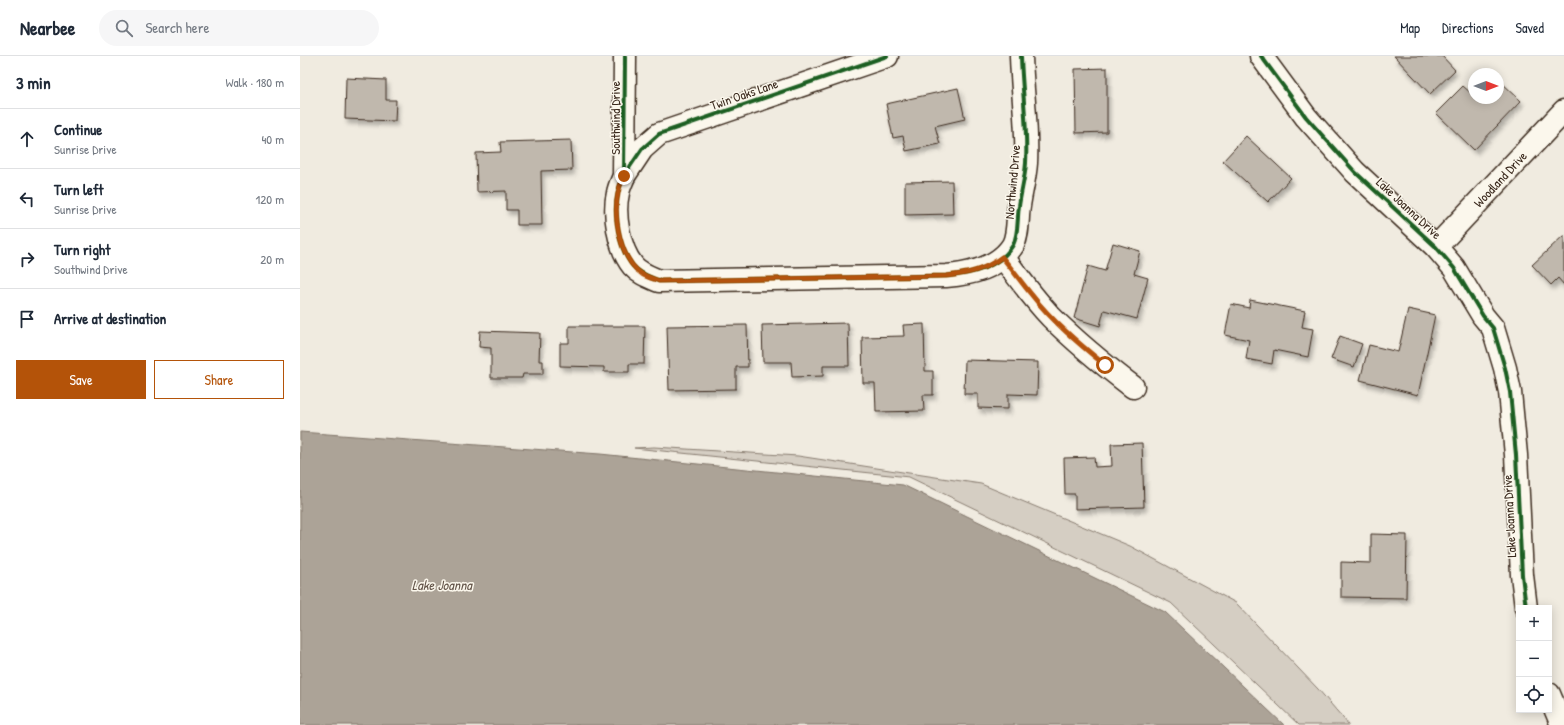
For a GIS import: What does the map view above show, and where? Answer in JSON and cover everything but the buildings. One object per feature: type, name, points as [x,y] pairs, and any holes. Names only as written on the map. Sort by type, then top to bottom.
[{"type":"street","name":"Southwind Drive","points":[[623,249],[616,215],[618,193],[624,176],[625,56]]},
{"type":"street","name":"Twin Oaks Lane","points":[[624,176],[642,149],[659,134],[887,56]]},
{"type":"street","name":"Northwind Drive","points":[[623,249],[633,266],[642,274],[659,281],[946,276],[975,271],[989,266],[1002,257],[1013,245],[1016,237],[1019,204],[1026,164],[1021,56]]},
{"type":"street","name":"Lake Joanna Drive","points":[[1261,56],[1306,117],[1355,172],[1436,247],[1454,268],[1483,316],[1493,328],[1506,368],[1510,392],[1516,455],[1522,574],[1526,605]]},
{"type":"street","name":"Woodland Drive","points":[[1436,247],[1564,111]]},
{"type":"street","points":[[1002,257],[1050,316],[1083,347],[1133,387]]},
{"type":"street","points":[[1552,701],[1562,725]]},
{"type":"shaded area","points":[[654,447],[798,456],[981,484],[1130,546],[1236,603],[1318,689],[1349,725],[1299,725],[1171,603],[909,477],[634,448]]},
{"type":"water","name":"Lake Joanna","points":[[300,432],[600,454],[903,485],[1165,612],[1284,725],[300,725]]},
{"type":"cycle path","points":[[625,56],[624,176],[619,189],[617,201],[616,211],[618,231],[624,250],[633,266],[642,273],[659,281],[946,276],[965,274],[992,264],[1007,253],[1013,245],[1017,231],[1026,150],[1026,123],[1021,56]]},
{"type":"cycle path","points":[[625,174],[642,149],[659,134],[887,56]]},
{"type":"cycle path","points":[[1261,56],[1306,117],[1355,172],[1436,247],[1454,268],[1483,316],[1493,328],[1505,368],[1510,392],[1516,455],[1522,575],[1526,605]]},
{"type":"route","points":[[624,176],[618,193],[616,215],[623,249],[633,266],[642,274],[659,281],[946,276],[975,271],[989,266],[1002,257],[1050,316],[1105,365]]}]
